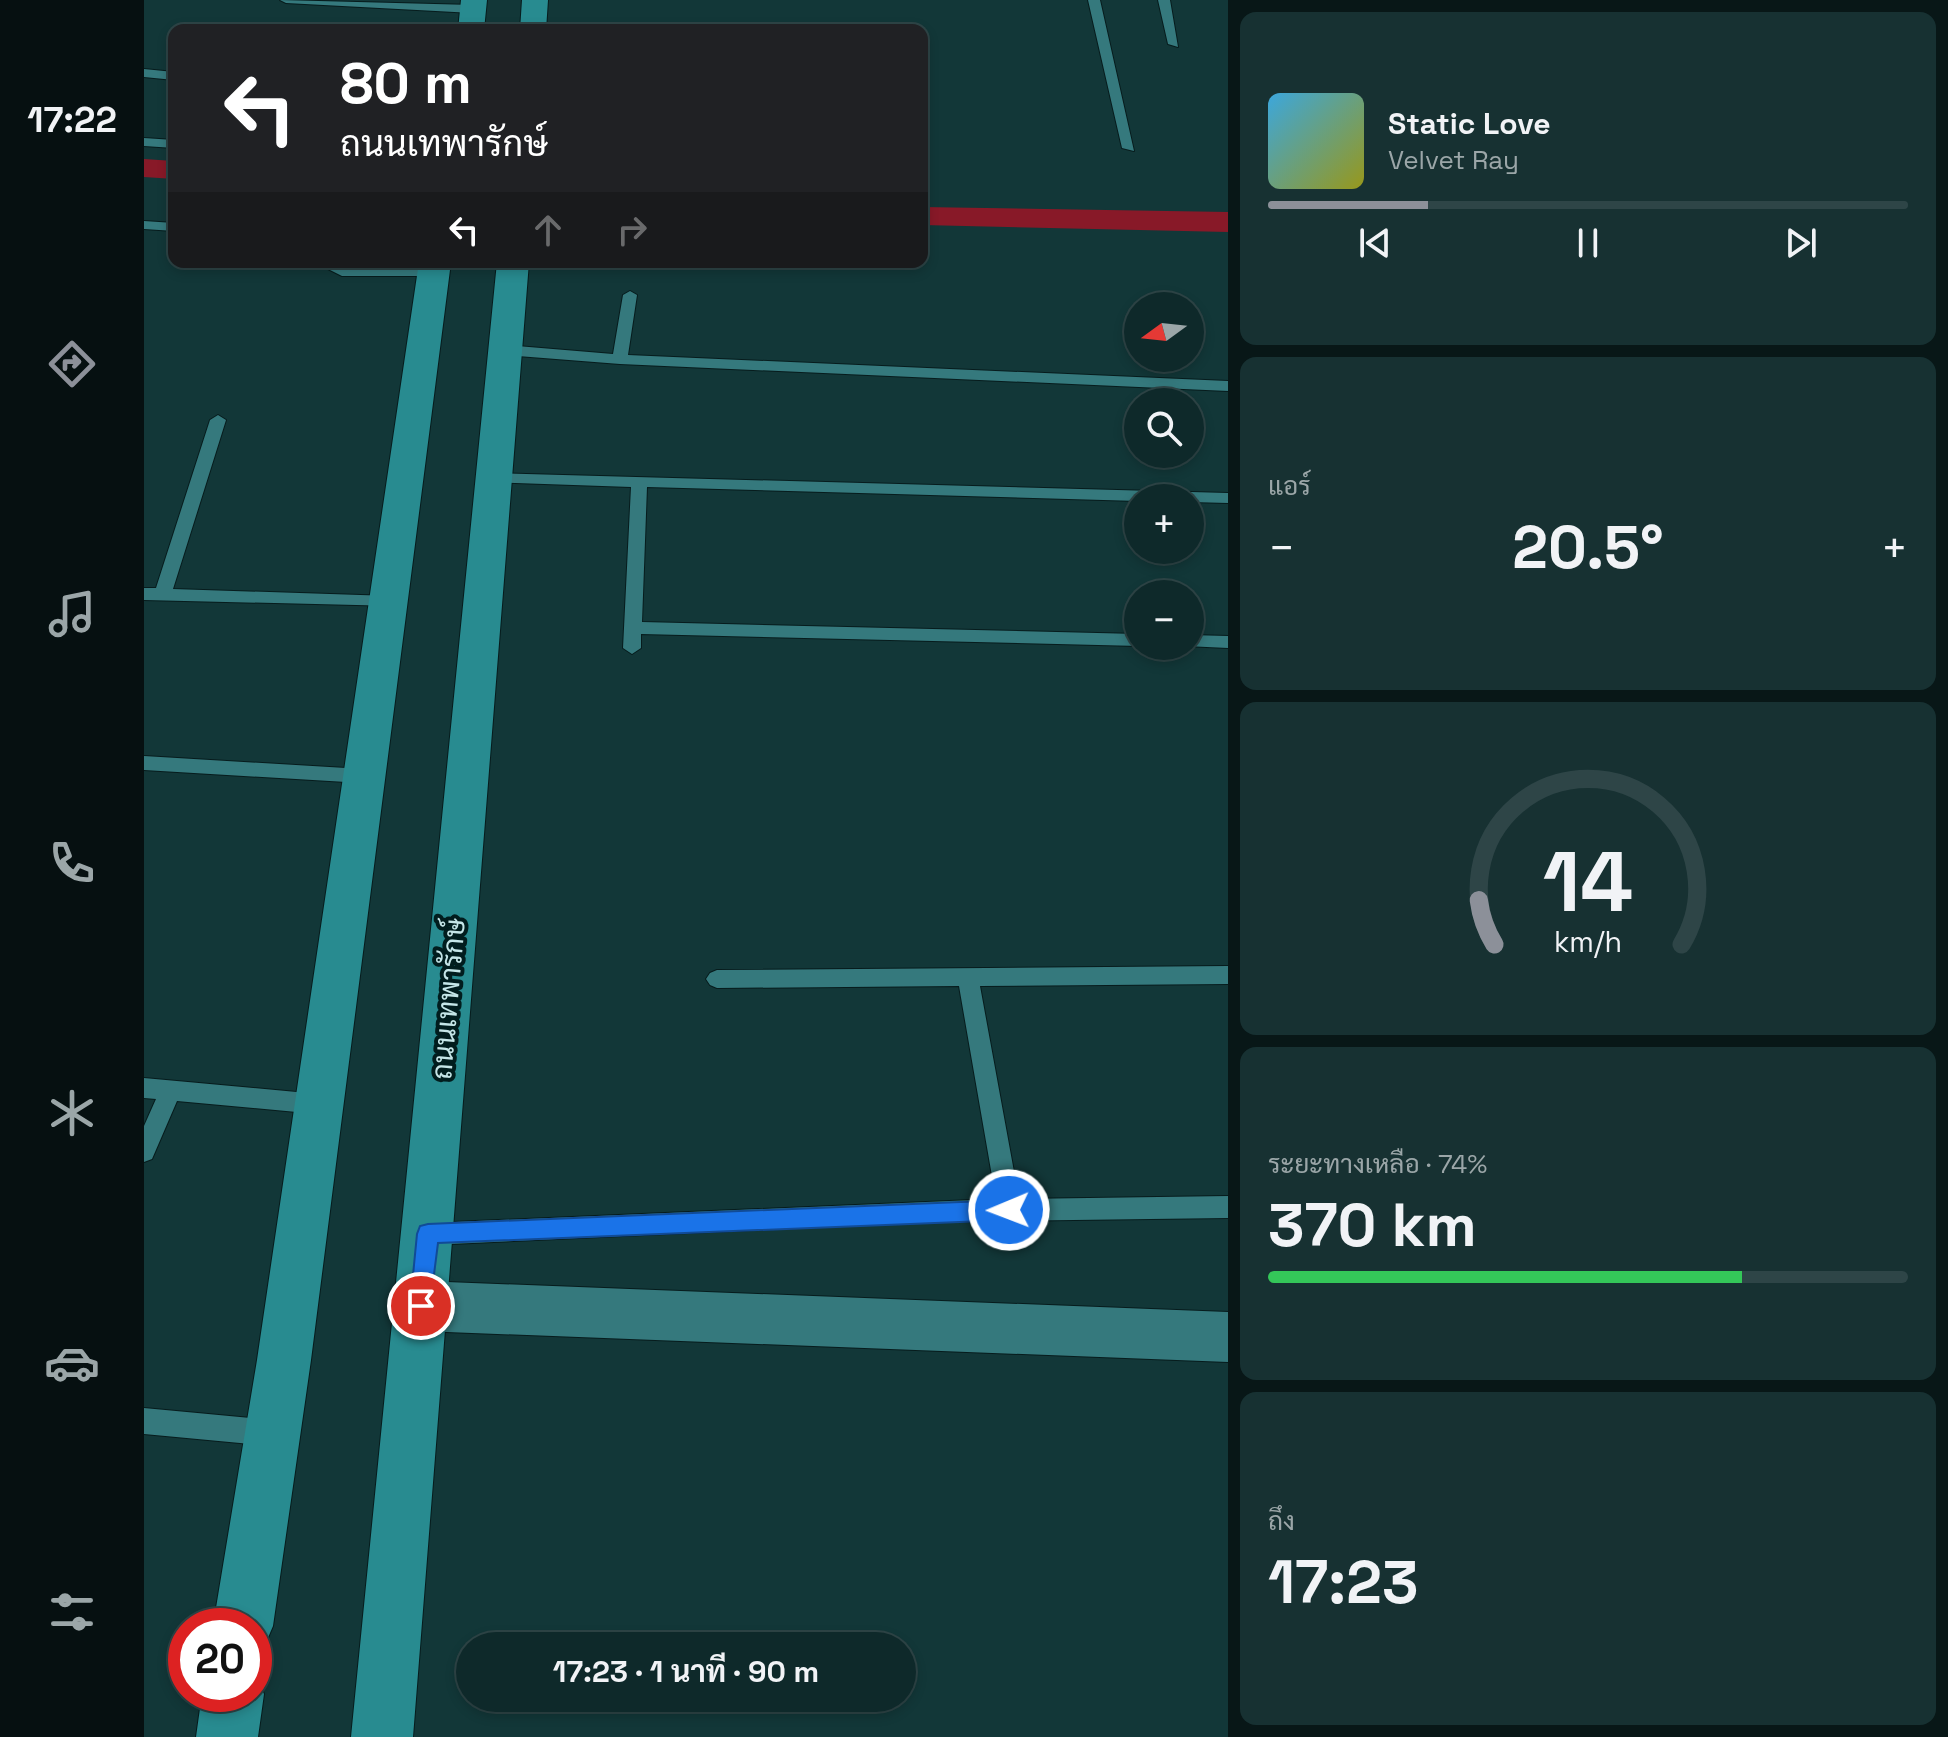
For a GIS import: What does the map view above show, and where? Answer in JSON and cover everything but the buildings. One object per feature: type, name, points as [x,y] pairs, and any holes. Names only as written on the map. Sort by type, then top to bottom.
[{"type":"main road","points":[[533,24],[535,0]]},
{"type":"main road","points":[[246,1608],[363,776],[391,602],[435,268]]},
{"type":"main road","name":"ถนนเทพารักษ์","points":[[382,1737],[512,268]]},
{"type":"main road","points":[[227,1737],[230,1712]]},
{"type":"street","points":[[421,1306],[1228,1337]]},
{"type":"lane","points":[[286,0],[473,13]]},
{"type":"lane","points":[[1094,0],[1129,148]]},
{"type":"lane","points":[[1164,0],[1174,44]]},
{"type":"lane","points":[[144,73],[168,75]]},
{"type":"lane","points":[[144,142],[168,144]]},
{"type":"lane","points":[[144,225],[168,227]]},
{"type":"lane","points":[[334,268],[342,272],[416,268]]},
{"type":"lane","points":[[620,359],[630,295]]},
{"type":"lane","points":[[505,350],[620,359],[1228,386]]},
{"type":"lane","points":[[163,594],[218,420]]},
{"type":"lane","points":[[492,478],[1228,498]]},
{"type":"lane","points":[[632,648],[639,481]]},
{"type":"lane","points":[[144,594],[391,602]]},
{"type":"lane","points":[[633,628],[1124,640]]},
{"type":"lane","points":[[1204,641],[1228,642]]},
{"type":"lane","points":[[144,763],[363,776]]},
{"type":"lane","points":[[717,979],[1228,975]]},
{"type":"lane","points":[[968,976],[1009,1210]]},
{"type":"lane","points":[[144,1088],[318,1104]]},
{"type":"lane","points":[[144,1152],[170,1091]]},
{"type":"lane","points":[[428,1234],[1009,1210],[1228,1207]]},
{"type":"lane","points":[[144,1421],[271,1433]]},
{"type":"waterway","points":[[144,168],[168,170]]},
{"type":"waterway","points":[[928,216],[1228,222]]},
{"type":"route","points":[[421,1306],[428,1234],[925,1211],[1009,1210]]}]
